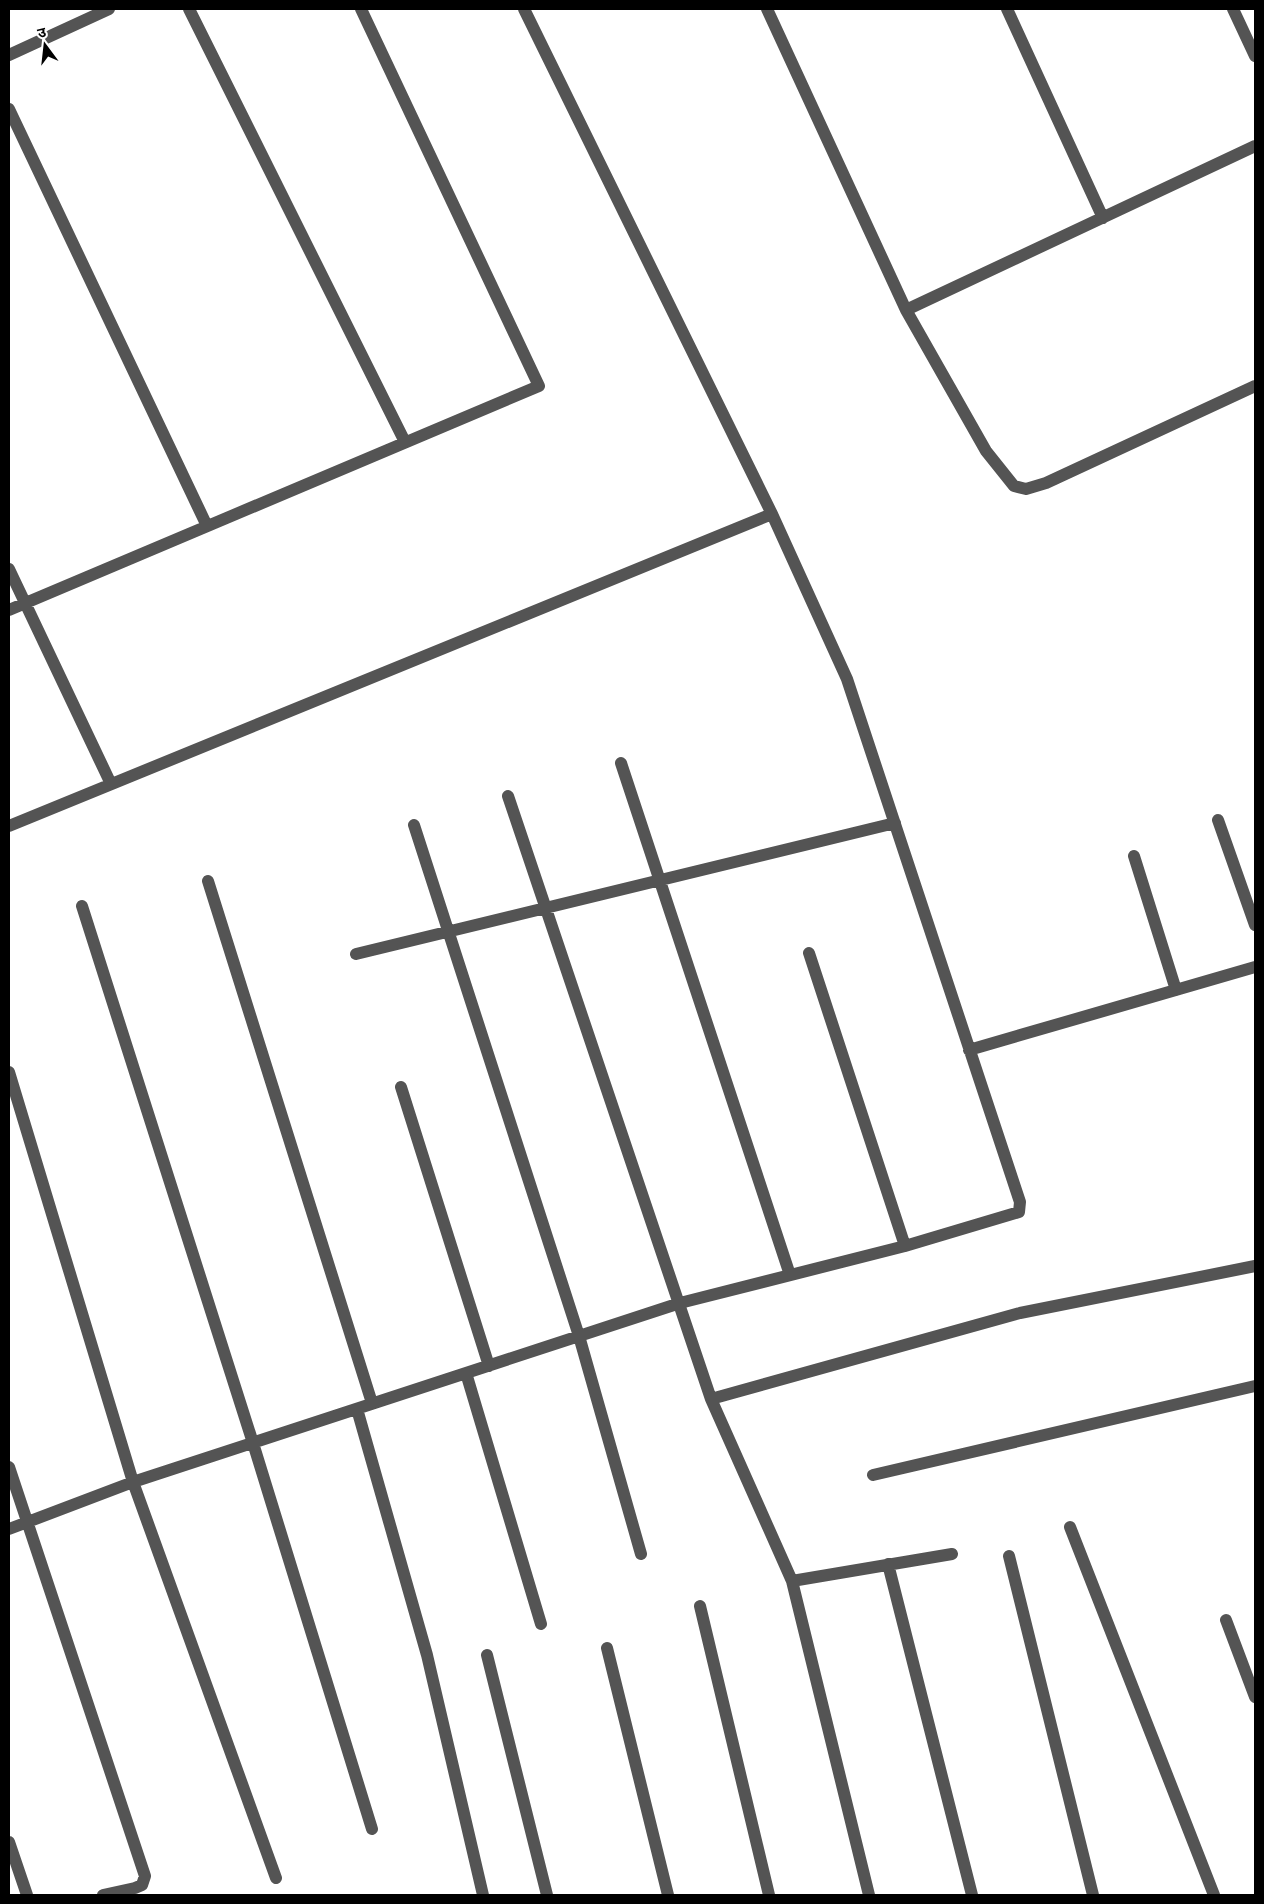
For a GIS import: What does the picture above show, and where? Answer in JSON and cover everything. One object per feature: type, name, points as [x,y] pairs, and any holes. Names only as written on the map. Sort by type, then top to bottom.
[{"type":"street","points":[[9,55],[109,9]]},
{"type":"street","points":[[190,9],[405,442]]},
{"type":"street","points":[[9,610],[539,386],[361,9]]},
{"type":"street","points":[[9,1530],[133,1482],[680,1303],[905,1246],[1019,1212],[1020,1202],[847,679],[772,514],[524,9]]},
{"type":"street","points":[[766,9],[906,310],[986,452],[1014,486],[1026,488],[1046,483],[1255,386]]},
{"type":"street","points":[[1007,9],[1103,218]]},
{"type":"street","points":[[1233,9],[1255,56]]},
{"type":"street","points":[[9,109],[207,526]]},
{"type":"street","points":[[906,310],[1255,146]]},
{"type":"street","points":[[9,826],[772,514]]},
{"type":"street","points":[[9,569],[111,784]]},
{"type":"street","points":[[621,763],[790,1275]]},
{"type":"street","points":[[508,796],[711,1399],[792,1581],[869,1895]]},
{"type":"street","points":[[1218,820],[1255,925]]},
{"type":"street","points":[[356,954],[895,823]]},
{"type":"street","points":[[414,825],[579,1336],[641,1554]]},
{"type":"street","points":[[1134,856],[1176,990]]},
{"type":"street","points":[[208,880],[372,1404]]},
{"type":"street","points":[[82,906],[253,1443],[372,1829]]},
{"type":"street","points":[[809,953],[905,1246]]},
{"type":"street","points":[[969,1050],[1255,967]]},
{"type":"street","points":[[9,1072],[133,1482],[276,1878]]},
{"type":"street","points":[[401,1087],[489,1366]]},
{"type":"street","points":[[711,1399],[1020,1313],[1255,1266]]},
{"type":"street","points":[[466,1373],[541,1624]]},
{"type":"street","points":[[874,1475],[1255,1386]]},
{"type":"street","points":[[357,1409],[427,1655],[483,1895]]},
{"type":"street","points":[[9,1467],[144,1876],[142,1885],[103,1895]]},
{"type":"street","points":[[1070,1527],[1214,1895]]},
{"type":"street","points":[[792,1581],[952,1554]]},
{"type":"street","points":[[1009,1556],[1093,1895]]},
{"type":"street","points":[[888,1564],[972,1895]]},
{"type":"street","points":[[700,1606],[769,1895]]},
{"type":"street","points":[[1226,1620],[1255,1698]]},
{"type":"street","points":[[607,1648],[668,1895]]},
{"type":"street","points":[[487,1655],[547,1895]]},
{"type":"street","points":[[9,1842],[27,1895]]}]
